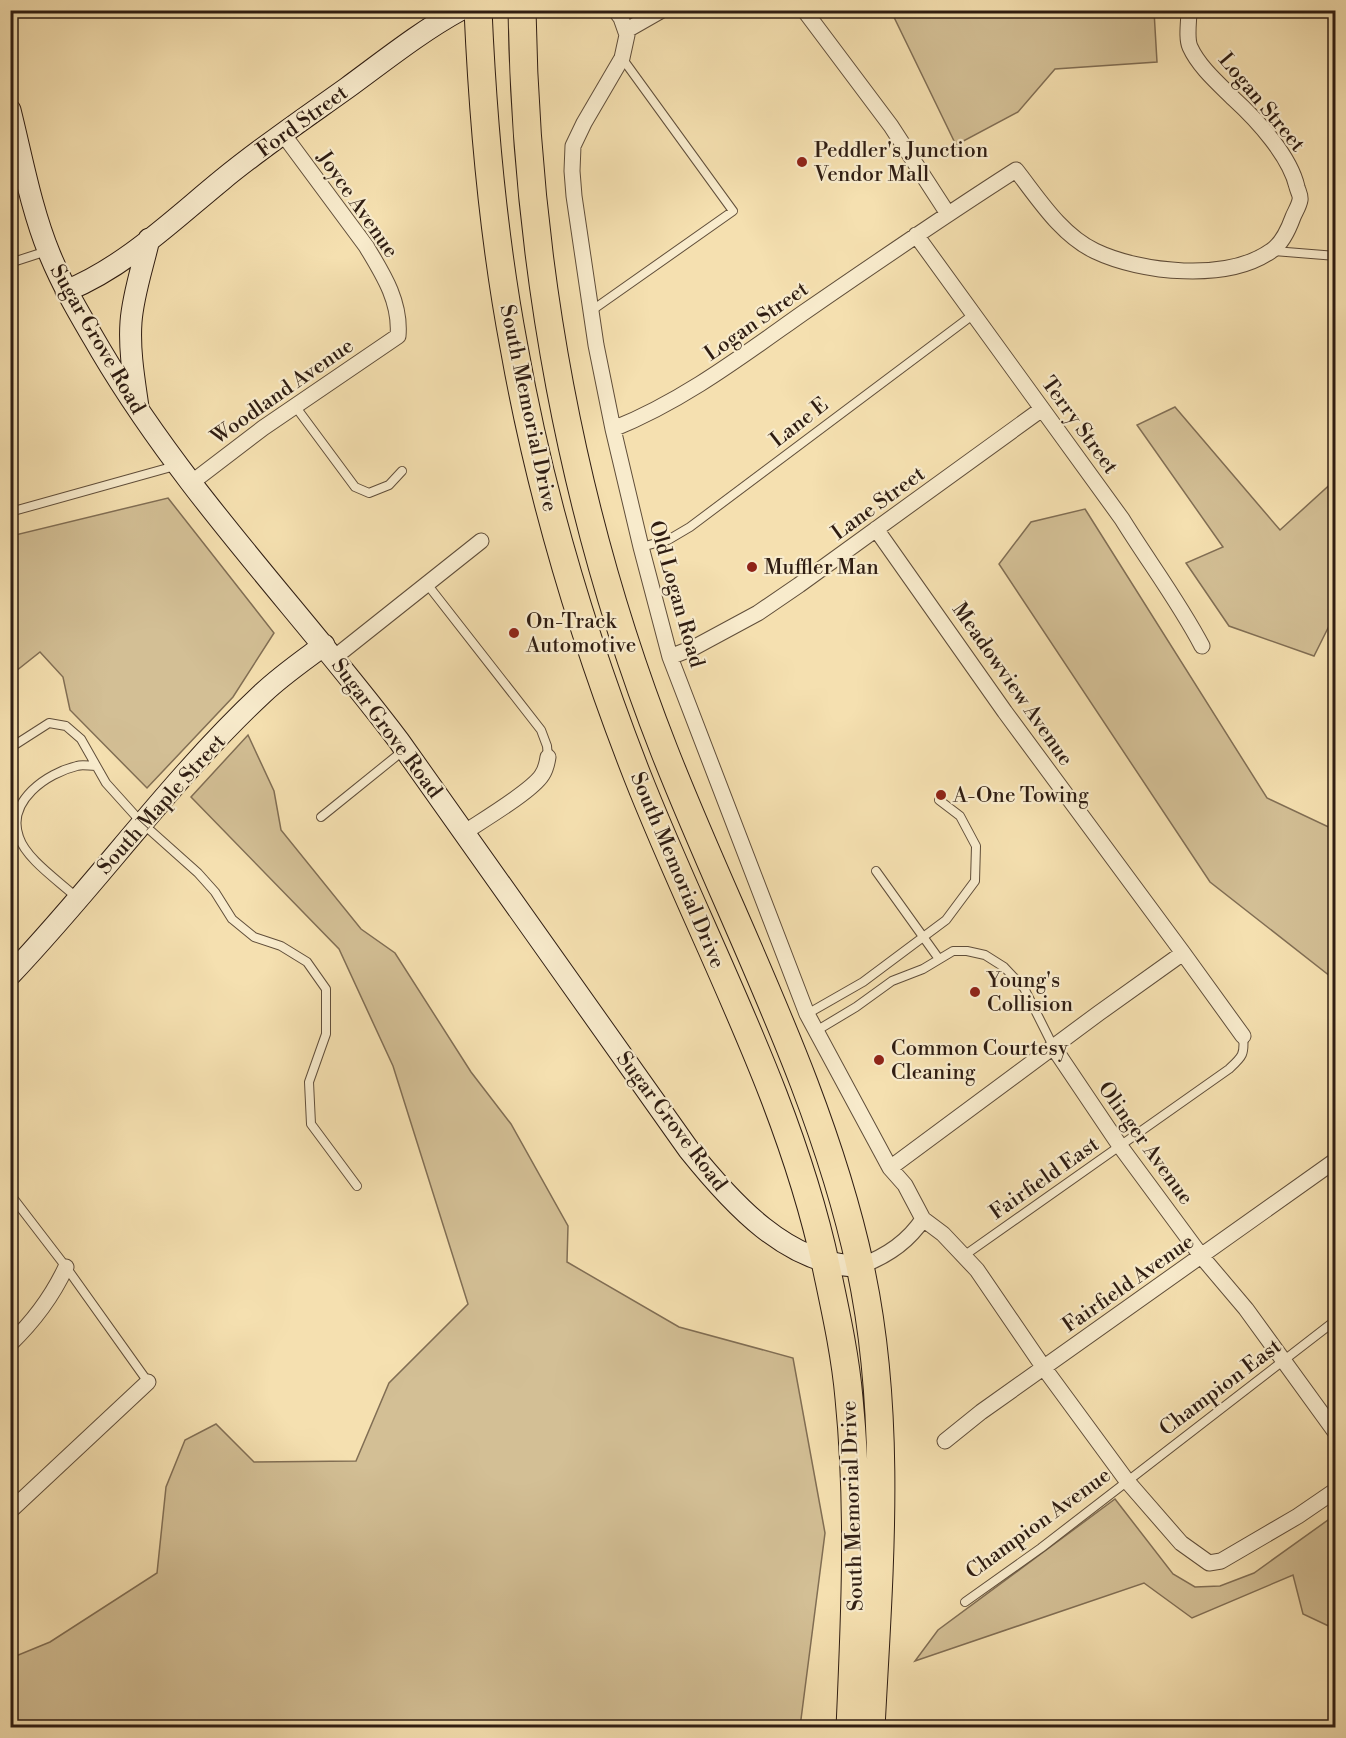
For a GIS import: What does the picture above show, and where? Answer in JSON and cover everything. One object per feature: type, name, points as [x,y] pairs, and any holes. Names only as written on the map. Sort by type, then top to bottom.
[{"type":"highway","name":"South Memorial Drive","points":[[478,10],[488,151],[501,268],[528,421],[552,518],[580,615],[612,710],[639,780],[757,1057],[789,1140],[825,1262],[842,1345],[855,1470],[856,1577],[850,1728]]},
{"type":"highway","name":"South Memorial Drive","points":[[522,10],[524,95],[534,219],[555,360],[581,482],[606,580],[662,747],[789,1048],[821,1130],[845,1204],[860,1266],[875,1362],[881,1437],[881,1526],[871,1728]]},
{"type":"street","name":"Ford Street","points":[[66,291],[108,271],[230,173],[390,56],[460,10]]},
{"type":"street","points":[[615,10],[627,30],[662,10]]},
{"type":"street","points":[[804,10],[891,126],[948,214]]},
{"type":"street","name":"Logan Street","points":[[613,429],[659,409],[702,384],[916,235],[1016,170],[1056,220],[1073,237],[1094,251],[1125,262],[1159,269],[1205,271],[1224,269],[1251,261],[1273,250],[1288,230],[1300,200],[1294,175],[1245,108],[1210,75],[1190,45],[1189,10]]},
{"type":"street","name":"Old Logan Road","points":[[627,30],[622,58],[584,123],[572,153],[573,196],[613,429],[640,547],[670,657],[807,1014],[890,1168],[905,1185],[923,1219]]},
{"type":"street","name":"Sugar Grove Road","points":[[10,111],[41,231],[66,291],[123,389],[177,466],[240,546],[329,651],[405,749],[689,1150],[714,1181],[738,1206],[771,1233],[799,1250],[825,1262],[844,1266],[860,1266]]},
{"type":"street","name":"Joyce Avenue","points":[[283,134],[378,265],[396,306],[399,322],[398,336]]},
{"type":"street","name":"Terry Street","points":[[916,235],[1122,519],[1189,620],[1202,645]]},
{"type":"street","points":[[138,410],[131,352],[131,322],[149,239]]},
{"type":"street","name":"Woodland Avenue","points":[[191,483],[263,428],[398,336]]},
{"type":"street","name":"Lane Street","points":[[670,657],[695,647],[758,613],[800,585],[1042,409]]},
{"type":"street","name":"Meadowview Avenue","points":[[876,529],[1005,712],[1243,1036]]},
{"type":"street","points":[[329,651],[427,584],[481,541]]},
{"type":"street","name":"South Maple Street","points":[[10,975],[219,737],[264,693],[329,651]]},
{"type":"street","points":[[465,832],[536,782],[546,766],[548,757]]},
{"type":"street","points":[[890,1168],[1184,953]]},
{"type":"street","name":"Olinger Avenue","points":[[1054,1048],[1120,1146],[1202,1257],[1246,1309],[1335,1433]]},
{"type":"street","name":"Fairfield Avenue","points":[[945,1440],[1335,1160]]},
{"type":"street","points":[[860,1266],[879,1259],[904,1241],[923,1219],[943,1234],[965,1255],[1127,1481]]},
{"type":"street","points":[[10,1344],[37,1317],[56,1290],[66,1267]]},
{"type":"street","points":[[10,1510],[148,1382]]},
{"type":"street","name":"Champion Avenue","points":[[1127,1481],[1181,1543],[1209,1563],[1221,1561],[1233,1555],[1298,1516],[1335,1490]]},
{"type":"lane","points":[[591,311],[733,212],[622,58]]},
{"type":"lane","points":[[10,263],[48,250]]},
{"type":"lane","points":[[1273,250],[1335,256]]},
{"type":"lane","name":"Lane E","points":[[640,547],[668,540],[690,527],[974,314]]},
{"type":"lane","points":[[295,406],[355,487],[369,493],[389,485],[402,471]]},
{"type":"lane","points":[[10,512],[177,466]]},
{"type":"lane","points":[[427,584],[541,730],[548,757]]},
{"type":"lane","points":[[10,748],[49,723],[66,726],[81,739],[106,783],[142,823],[198,873],[215,892],[232,920],[254,937],[281,945],[307,962],[326,989],[326,1034],[309,1082],[311,1125],[357,1186]]},
{"type":"lane","points":[[321,817],[405,749]]},
{"type":"lane","points":[[78,898],[30,855],[19,837],[16,816],[26,797],[47,776],[79,765],[95,766]]},
{"type":"lane","points":[[807,1014],[863,982],[946,920],[975,881],[976,846],[960,816],[939,800]]},
{"type":"lane","points":[[876,870],[939,959]]},
{"type":"lane","points":[[816,1031],[892,981],[923,969],[953,951],[967,951],[985,955],[1004,967],[1024,988],[1054,1048]]},
{"type":"lane","name":"Fairfield East","points":[[965,1255],[1241,1058],[1244,1049],[1243,1036]]},
{"type":"lane","points":[[10,1194],[66,1267],[148,1382]]},
{"type":"lane","name":"Champion East","points":[[1127,1481],[1209,1416],[1284,1362],[1335,1320]]},
{"type":"lane","name":"Champion Avenue","points":[[965,1602],[1041,1548],[1127,1481]]},
{"type":"shaded area","points":[[891,11],[1154,11],[1157,62],[1055,69],[1018,112],[956,145]]},
{"type":"shaded area","points":[[1175,407],[1280,530],[1335,480],[1335,623],[1331,622],[1314,656],[1229,626],[1186,563],[1223,547],[1137,425]]},
{"type":"shaded area","points":[[168,498],[274,633],[233,697],[147,788],[70,710],[63,677],[40,652],[11,675],[11,536]]},
{"type":"shaded area","points":[[1085,509],[1267,798],[1335,830],[1335,980],[1210,882],[999,564],[1031,522]]},
{"type":"shaded area","points":[[248,735],[274,791],[281,830],[361,929],[395,953],[471,1072],[511,1124],[568,1226],[567,1262],[679,1327],[793,1358],[825,1533],[800,1727],[11,1727],[11,1658],[50,1642],[157,1573],[166,1487],[185,1440],[216,1424],[254,1462],[356,1461],[389,1383],[468,1304],[393,1066],[339,949],[191,797]]},
{"type":"shaded area","points":[[1115,1499],[1173,1574],[1195,1587],[1220,1586],[1254,1573],[1335,1515],[1335,1629],[1303,1614],[1293,1575],[1192,1618],[1144,1583],[915,1661],[938,1630]]},
{"type":"place","name":"Peddler's Junction Vendor Mall","points":[[802,162]]},
{"type":"place","name":"Muffler Man","points":[[752,567]]},
{"type":"place","name":"On-Track Automotive","points":[[514,633]]},
{"type":"place","name":"A-One Towing","points":[[941,795]]},
{"type":"place","name":"Young's Collision","points":[[975,992]]},
{"type":"place","name":"Common Courtesy Cleaning","points":[[879,1060]]}]
